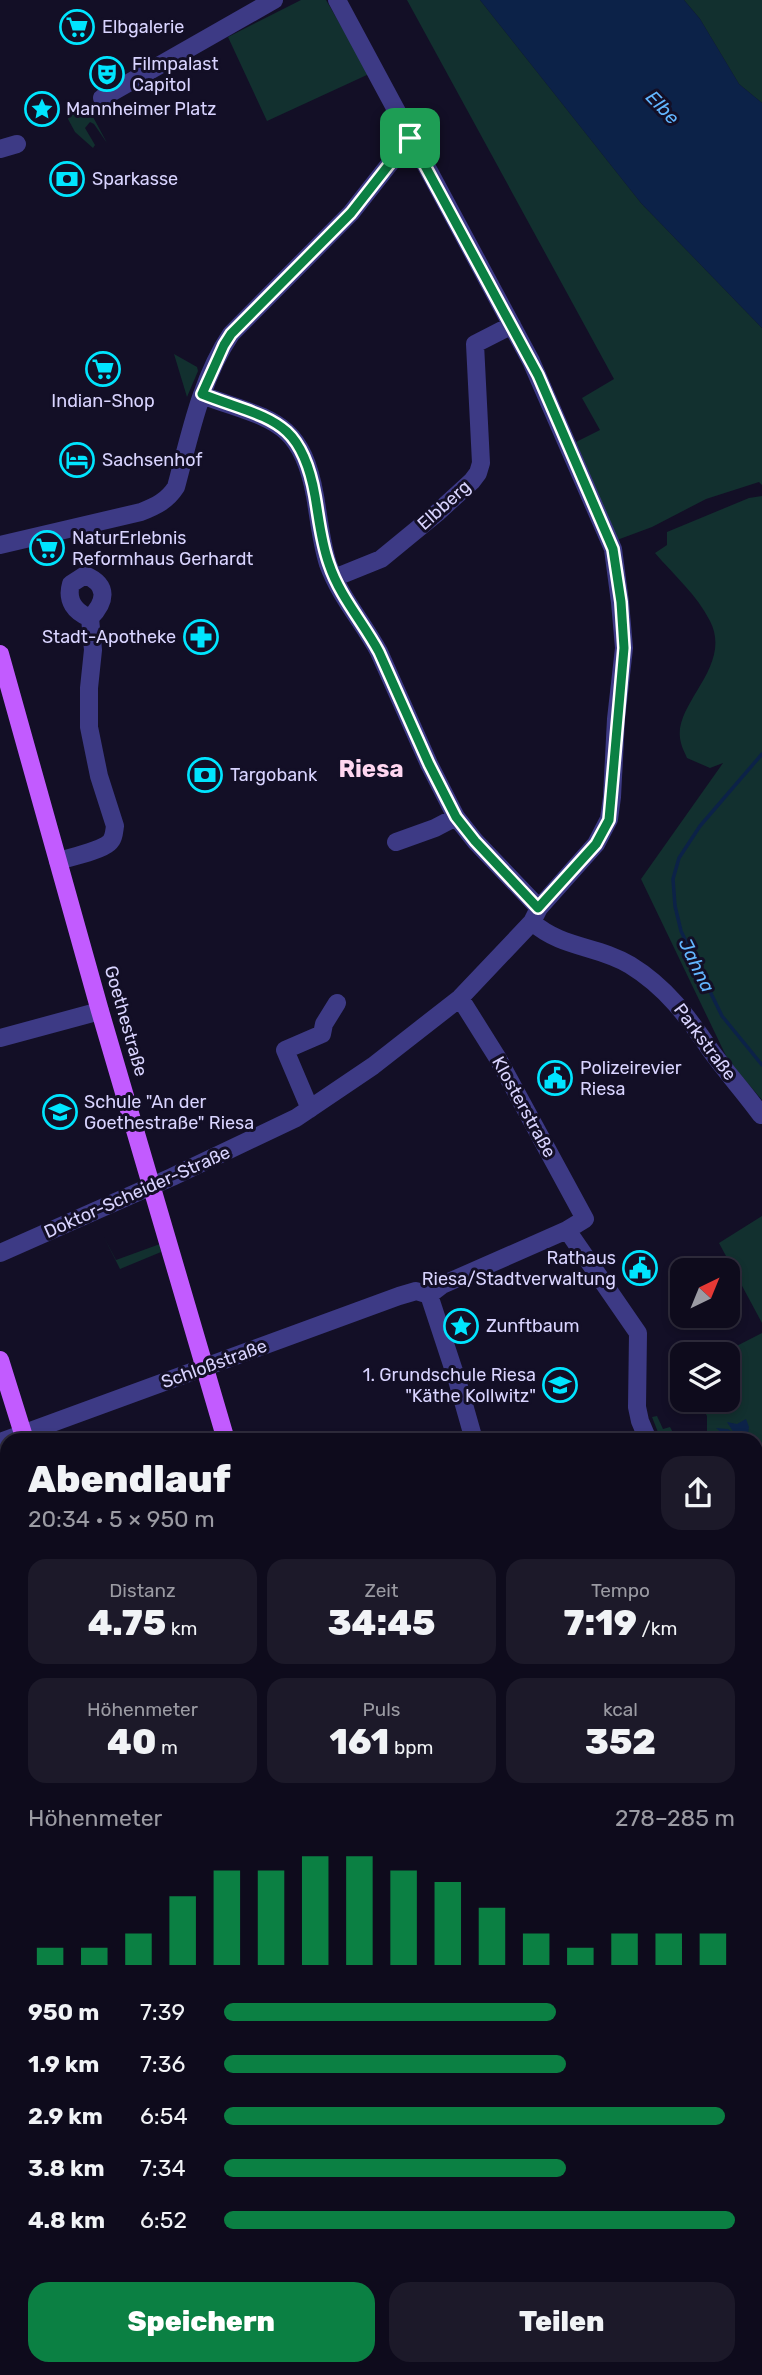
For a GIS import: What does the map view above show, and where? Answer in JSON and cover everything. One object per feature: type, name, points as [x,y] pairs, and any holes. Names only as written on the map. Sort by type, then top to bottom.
[{"type":"main road","name":"Goethestraße","points":[[0,654],[100,1011],[224,1433]]},
{"type":"main road","points":[[0,1360],[23,1433]]},
{"type":"street","points":[[102,98],[274,0]]},
{"type":"street","points":[[337,0],[538,375],[613,549],[624,648],[609,820],[596,844],[460,998],[373,1066],[310,1109],[285,1050],[322,1034],[324,1024],[337,1003]]},
{"type":"street","points":[[0,545],[141,512],[162,503],[176,487],[202,394],[219,354],[231,334],[351,213],[410,138]]},
{"type":"street","name":"Elbberg","points":[[334,578],[380,559],[437,513],[478,473],[481,463],[475,344],[512,325]]},
{"type":"street","name":"Parkstraße","points":[[202,394],[274,422],[290,433],[300,446],[311,473],[322,542],[334,578],[348,606],[370,634],[456,817],[551,937],[618,959],[653,982],[690,1018],[710,1049],[761,1115]]},
{"type":"street","points":[[58,862],[110,842],[114,834],[89,727],[93,650],[90,618]]},
{"type":"street","points":[[396,842],[456,817]]},
{"type":"street","name":"Klosterstraße","points":[[460,998],[496,1057],[584,1219],[566,1230]]},
{"type":"street","points":[[0,1038],[100,1011]]},
{"type":"street","name":"Doktor-Scheider-Straße","points":[[0,1253],[243,1144],[310,1109]]},
{"type":"street","points":[[472,1433],[429,1295],[442,1284],[566,1230],[638,1333],[637,1406],[645,1433]]},
{"type":"street","name":"Schloßstraße","points":[[34,1433],[204,1367],[399,1296],[416,1291],[429,1295]]},
{"type":"green space","points":[[301,0],[326,0],[369,74],[267,121],[228,37]]},
{"type":"green space","points":[[407,0],[480,0],[641,203],[762,328],[762,485],[759,482],[706,499],[652,527],[617,540],[576,442],[600,430],[582,398],[614,379]]},
{"type":"green space","points":[[684,0],[762,0],[762,103],[739,84],[700,19]]},
{"type":"green space","points":[[71,110],[92,115],[107,143],[90,122],[85,128],[95,145],[93,148],[75,132],[68,119]]},
{"type":"green space","points":[[174,354],[197,367],[198,371],[187,397]]},
{"type":"green space","points":[[762,496],[762,1100],[728,1060],[641,879],[723,763],[710,768],[687,758],[681,745],[680,729],[684,715],[708,670],[714,655],[715,638],[710,621],[698,602],[655,553],[667,545],[667,532],[749,498]]},
{"type":"green space","points":[[762,1216],[762,1323],[740,1282],[740,1258],[727,1258],[719,1243]]},
{"type":"green space","points":[[104,1237],[116,1260],[160,1244],[161,1252],[120,1269]]},
{"type":"green space","points":[[762,1333],[762,1433],[707,1433],[705,1412],[740,1412],[740,1344]]},
{"type":"green space","points":[[657,1416],[663,1429],[670,1427],[673,1433],[658,1433],[652,1417]]},
{"type":"water","name":"Elbe","points":[[480,0],[684,0],[700,19],[739,84],[762,103],[762,328],[641,203]]},
{"type":"water","points":[[746,1419],[748,1433],[734,1433],[727,1422],[737,1424]]},
{"type":"water","points":[[716,1428],[728,1429],[734,1433],[722,1433]]},
{"type":"waterway","name":"Jahna","points":[[762,754],[700,826],[679,858],[673,879],[675,906],[681,931],[699,969],[722,1016],[762,1065]]},
{"type":"place","name":"Elbgalerie","points":[[77,27]]},
{"type":"place","name":"Filmpalast Capitol","points":[[107,74]]},
{"type":"place","name":"Mannheimer Platz","points":[[42,109]]},
{"type":"place","name":"Sparkasse","points":[[67,179]]},
{"type":"place","name":"Indian-Shop","points":[[103,369]]},
{"type":"place","name":"Sachsenhof","points":[[77,460]]},
{"type":"place","name":"NaturErlebnis Reformhaus Gerhardt","points":[[47,548]]},
{"type":"place","name":"Stadt-Apotheke","points":[[201,637]]},
{"type":"place","name":"Targobank","points":[[205,775]]},
{"type":"place","name":"Polizeirevier Riesa","points":[[555,1078]]},
{"type":"place","name":"Schule \"An der Goethestraße\" Riesa","points":[[60,1112]]},
{"type":"place","name":"Rathaus Riesa/Stadtverwaltung","points":[[640,1268]]},
{"type":"place","name":"Zunftbaum","points":[[461,1326]]},
{"type":"place","name":"1. Grundschule Riesa \"Käthe Kollwitz\"","points":[[560,1385]]},
{"type":"district","name":"Riesa","points":[[371,769]]},
{"type":"route","points":[[410,138],[538,375],[613,549],[624,648],[609,820],[596,844],[538,908],[475,841],[450,808],[370,634],[348,606],[334,578],[322,542],[311,473],[300,446],[290,433],[274,422],[202,394],[231,334],[324,243],[410,138]]}]
